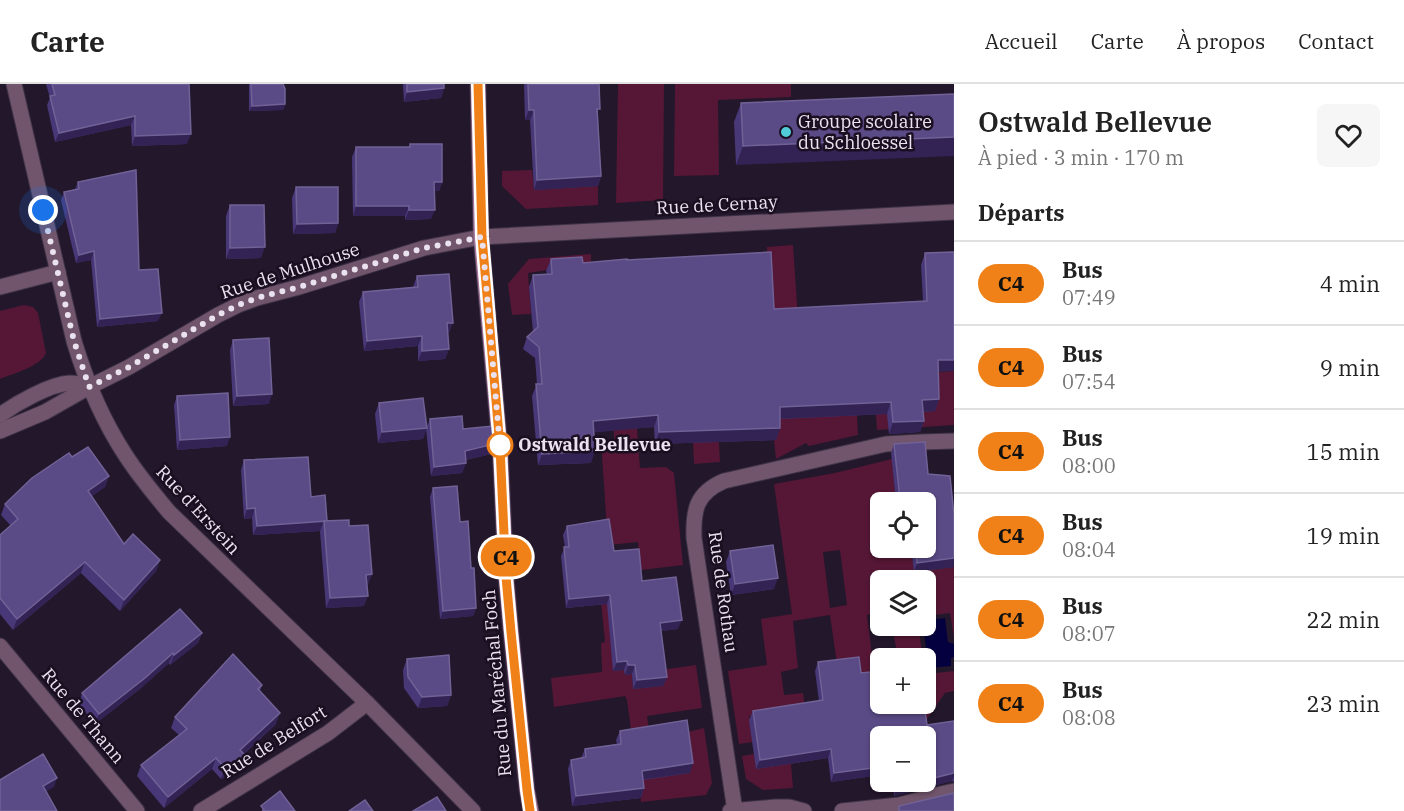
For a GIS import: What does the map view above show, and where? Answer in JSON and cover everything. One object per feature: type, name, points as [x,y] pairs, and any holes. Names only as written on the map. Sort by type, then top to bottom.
[{"type":"street","name":"Rue d'Erstein","points":[[14,84],[74,341],[89,387],[126,457],[169,512],[367,703],[473,811]]},
{"type":"street","name":"Rue du Maréchal Foch","points":[[478,84],[482,237],[500,447],[506,577],[531,811]]},
{"type":"street","name":"Rue de Cernay","points":[[482,237],[954,212]]},
{"type":"street","name":"Rue de Mulhouse","points":[[0,431],[45,412],[238,305],[424,248],[482,237]]},
{"type":"street","points":[[0,287],[58,272]]},
{"type":"street","name":"Rue de Mulhouse","points":[[0,415],[37,394],[61,385],[72,383],[89,387]]},
{"type":"street","name":"Rue de Rothau","points":[[735,811],[694,538],[693,523],[698,502],[707,490],[724,481],[886,444],[954,441]]},
{"type":"street","name":"Rue de Thann","points":[[0,646],[137,811]]},
{"type":"street","name":"Rue de Belfort","points":[[201,811],[328,733],[367,703]]},
{"type":"street","points":[[842,811],[905,804],[954,792]]},
{"type":"street","points":[[730,811],[782,807],[804,811]]},
{"type":"shaded area","points":[[618,84],[664,84],[663,200],[616,203]]},
{"type":"shaded area","points":[[675,84],[791,84],[791,97],[718,100],[719,175],[674,176]]},
{"type":"shaded area","points":[[532,170],[534,190],[598,186],[598,205],[526,209],[502,186],[502,171]]},
{"type":"shaded area","points":[[793,245],[803,417],[857,415],[858,435],[809,446],[806,443],[776,459],[774,440],[717,406],[720,462],[694,464],[689,357],[770,331],[767,247]]},
{"type":"shaded area","points":[[591,254],[591,263],[528,273],[531,314],[512,315],[508,284],[529,259]]},
{"type":"shaded area","points":[[24,305],[33,307],[38,313],[46,353],[32,366],[0,379],[0,311]]},
{"type":"shaded area","points":[[954,371],[954,425],[877,430],[876,414],[935,411],[933,372]]},
{"type":"shaded area","points":[[634,391],[640,468],[666,467],[674,473],[683,565],[641,570],[638,542],[608,545],[601,440],[614,439],[614,431]]},
{"type":"shaded area","points":[[892,459],[895,492],[870,492],[870,558],[912,558],[914,570],[870,570],[870,614],[867,615],[871,648],[870,680],[817,681],[816,667],[837,664],[830,615],[793,621],[798,668],[781,672],[784,695],[803,693],[811,760],[791,764],[793,788],[763,790],[746,779],[742,756],[754,754],[757,769],[774,712],[749,716],[753,742],[739,744],[728,671],[767,665],[761,619],[792,614],[774,484],[835,473]],"holes":[[[840,550],[847,605],[830,608],[823,552]]]},
{"type":"shaded area","points":[[596,551],[625,674],[632,674],[633,689],[661,670],[696,665],[702,708],[647,716],[655,777],[684,733],[704,728],[712,783],[706,795],[641,802],[634,737],[632,737],[625,696],[554,707],[551,678],[602,672],[601,643],[605,642]]},
{"type":"shaded area","points":[[954,567],[954,638],[950,613],[936,615],[936,570],[930,570]]},
{"type":"shaded area","points":[[945,618],[948,642],[954,644],[951,666],[936,667],[936,648],[926,648],[924,636],[936,636],[936,619]]},
{"type":"shaded area","points":[[894,636],[920,636],[921,648],[896,648]]},
{"type":"shaded area","points":[[954,671],[954,691],[945,693],[936,706],[936,673]]},
{"type":"shaded area","points":[[921,714],[930,714],[922,726]]},
{"type":"building","points":[[52,84],[189,84],[191,134],[135,136],[135,116],[59,133],[50,96],[55,95]]},
{"type":"building","points":[[251,84],[283,84],[285,104],[252,106]]},
{"type":"building","points":[[407,84],[444,84],[444,88],[407,92]]},
{"type":"building","points":[[528,84],[599,84],[600,109],[597,109],[601,176],[537,180],[534,110],[529,110]]},
{"type":"building","points":[[954,94],[954,137],[743,146],[741,103]]},
{"type":"building","points":[[410,144],[442,144],[442,182],[434,182],[435,210],[409,210],[409,206],[356,206],[356,147],[410,147]]},
{"type":"building","points":[[136,170],[139,270],[158,269],[162,313],[100,319],[94,251],[79,255],[64,192],[79,189],[78,182]]},
{"type":"building","points":[[296,187],[338,187],[338,223],[297,224]]},
{"type":"building","points":[[230,205],[264,205],[265,247],[230,248]]},
{"type":"building","points":[[771,252],[774,309],[927,301],[925,253],[954,252],[954,360],[938,360],[939,399],[922,400],[924,421],[893,422],[891,402],[780,407],[780,428],[659,432],[658,415],[593,421],[595,451],[542,454],[536,384],[542,384],[539,347],[527,337],[538,327],[533,275],[552,274],[551,259],[582,257],[583,263]]},
{"type":"building","points":[[449,274],[453,323],[447,323],[449,349],[422,351],[422,336],[367,341],[363,292],[418,287],[417,276]]},
{"type":"building","points":[[269,338],[272,394],[237,396],[233,340]]},
{"type":"building","points":[[228,393],[230,437],[180,440],[177,396]]},
{"type":"building","points":[[423,398],[427,428],[382,432],[379,403]]},
{"type":"building","points":[[462,416],[463,429],[493,426],[494,444],[465,451],[466,463],[434,467],[430,419]]},
{"type":"building","points":[[925,442],[928,474],[950,476],[954,515],[954,558],[917,563],[916,558],[936,558],[936,492],[899,492],[894,444]]},
{"type":"building","points":[[88,447],[109,476],[88,491],[124,544],[133,534],[160,560],[124,600],[85,562],[17,619],[0,598],[0,535],[18,519],[5,504],[32,478],[69,453],[72,457]]},
{"type":"building","points":[[308,457],[311,497],[325,495],[327,521],[257,526],[255,508],[247,509],[244,460]]},
{"type":"building","points":[[457,486],[460,522],[468,521],[476,608],[443,611],[433,488]]},
{"type":"building","points":[[609,519],[614,551],[639,549],[642,581],[676,577],[682,620],[660,623],[667,677],[637,680],[635,665],[628,665],[627,661],[617,662],[610,595],[569,599],[564,547],[569,547],[567,526]]},
{"type":"building","points":[[349,520],[349,526],[368,525],[372,574],[366,575],[368,596],[330,598],[324,521]]},
{"type":"building","points":[[773,545],[778,578],[735,584],[730,551]]},
{"type":"building","points":[[180,609],[202,633],[174,655],[173,653],[99,714],[82,693]]},
{"type":"building","points":[[233,654],[262,685],[258,689],[280,713],[240,750],[246,756],[225,768],[216,758],[168,797],[141,765],[187,729],[175,717]]},
{"type":"building","points":[[449,655],[451,695],[422,697],[408,677],[407,659]]},
{"type":"building","points":[[859,657],[861,673],[870,672],[870,714],[925,714],[927,725],[954,721],[954,773],[936,778],[936,726],[870,726],[870,768],[834,773],[831,749],[760,760],[753,711],[823,700],[818,662]]},
{"type":"building","points":[[687,720],[693,763],[642,771],[644,788],[576,796],[571,760],[586,757],[585,749],[621,744],[620,731]]},
{"type":"building","points":[[43,754],[57,778],[43,786],[57,811],[0,811],[0,780]]},
{"type":"building","points":[[280,791],[295,811],[262,811],[264,810],[261,806]]},
{"type":"building","points":[[954,793],[954,811],[899,811],[899,806]]},
{"type":"building","points":[[437,797],[446,811],[413,811]]},
{"type":"building","points":[[365,800],[373,811],[349,811]]},
{"type":"bus line","name":"C4","points":[[478,84],[482,237],[500,447],[506,577],[530,811]]},
{"type":"place","name":"Groupe scolaire du Schloessel","points":[[786,132]]},
{"type":"place","name":"Ostwald Bellevue","points":[[500,445]]},
{"type":"route","points":[[43,210],[74,341],[89,387],[238,305],[424,248],[482,237],[500,447],[500,445]]}]
